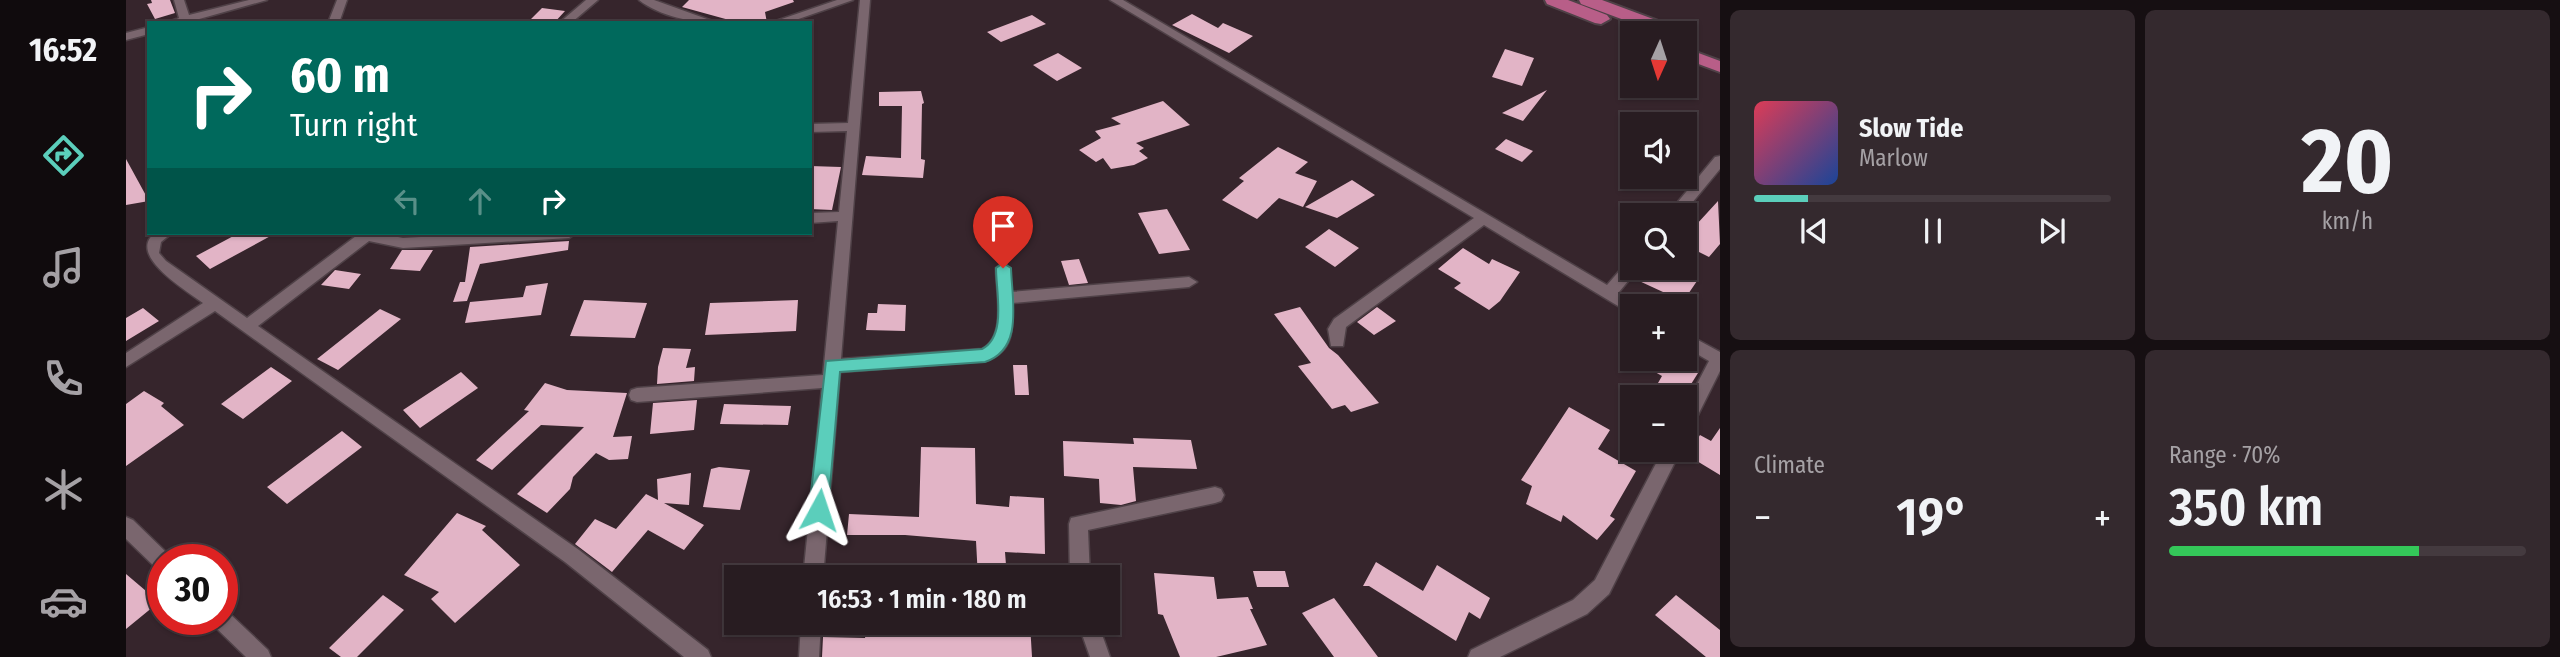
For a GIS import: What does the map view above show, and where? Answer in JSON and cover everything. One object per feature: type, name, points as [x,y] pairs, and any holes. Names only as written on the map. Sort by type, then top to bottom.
[{"type":"highway","points":[[1553,0],[1620,27]]},
{"type":"highway","points":[[1587,0],[1642,21]]},
{"type":"highway","points":[[1698,42],[1720,51]]},
{"type":"highway","points":[[1698,59],[1720,68]]},
{"type":"street","points":[[179,0],[185,18]]},
{"type":"street","points":[[177,21],[262,0]]},
{"type":"street","points":[[335,21],[342,0]]},
{"type":"street","points":[[567,21],[593,0]]},
{"type":"street","points":[[644,0],[706,21]]},
{"type":"street","points":[[781,21],[848,0]]},
{"type":"street","points":[[814,565],[865,0]]},
{"type":"street","points":[[1115,0],[1620,300]]},
{"type":"street","points":[[126,37],[147,31]]},
{"type":"street","points":[[812,128],[855,127]]},
{"type":"street","points":[[1684,203],[1720,160]]},
{"type":"street","points":[[812,218],[847,216]]},
{"type":"street","points":[[1337,342],[1336,329],[1340,323],[1484,218]]},
{"type":"street","points":[[162,235],[154,240],[152,254],[161,265],[572,556],[701,657]]},
{"type":"street","points":[[247,326],[366,235]]},
{"type":"street","points":[[371,235],[403,243],[536,235]]},
{"type":"street","points":[[637,395],[985,355],[996,349],[1005,335],[1003,268]]},
{"type":"street","points":[[1609,293],[1620,280]]},
{"type":"street","points":[[1004,298],[1189,282]]},
{"type":"street","points":[[126,361],[215,303]]},
{"type":"street","points":[[1697,346],[1719,359],[1697,401]]},
{"type":"street","points":[[1478,657],[1580,607],[1602,587],[1666,462]]},
{"type":"street","points":[[1080,565],[1078,524],[1215,495]]},
{"type":"street","points":[[126,526],[147,546]]},
{"type":"street","points":[[238,635],[261,657]]},
{"type":"street","points":[[809,657],[810,635]]},
{"type":"street","points":[[1092,635],[1100,657]]},
{"type":"building","points":[[151,0],[170,0],[175,13],[155,19],[147,4],[152,3]]},
{"type":"building","points":[[689,0],[794,2],[765,12],[767,21],[733,21],[682,7]]},
{"type":"building","points":[[542,8],[565,11],[556,21],[529,21]]},
{"type":"building","points":[[1192,14],[1218,28],[1223,23],[1253,36],[1229,53],[1172,25]]},
{"type":"building","points":[[1032,15],[1046,24],[1001,42],[987,32]]},
{"type":"building","points":[[1505,49],[1534,58],[1522,86],[1492,77]]},
{"type":"building","points":[[1058,53],[1082,68],[1057,81],[1033,65]]},
{"type":"building","points":[[1547,90],[1523,121],[1502,113]]},
{"type":"building","points":[[921,91],[924,103],[921,159],[925,160],[923,178],[862,175],[866,156],[901,158],[902,106],[879,106],[879,92]]},
{"type":"building","points":[[1163,101],[1190,125],[1136,143],[1144,148],[1139,151],[1148,158],[1134,165],[1111,169],[1103,158],[1096,162],[1079,150],[1101,138],[1095,131],[1121,124],[1111,118]]},
{"type":"building","points":[[1506,139],[1533,151],[1522,162],[1495,149]]},
{"type":"building","points":[[1278,147],[1308,162],[1295,173],[1317,181],[1303,207],[1279,198],[1257,219],[1222,200],[1244,181],[1239,178]]},
{"type":"building","points":[[126,159],[147,201],[126,205]]},
{"type":"building","points":[[812,166],[841,167],[832,210],[812,209]]},
{"type":"building","points":[[1352,180],[1375,195],[1337,218],[1305,207]]},
{"type":"building","points":[[1718,201],[1720,244],[1709,257],[1697,251],[1697,224]]},
{"type":"building","points":[[1167,209],[1190,250],[1159,254],[1138,213]]},
{"type":"building","points":[[1329,229],[1359,248],[1335,267],[1305,247]]},
{"type":"building","points":[[235,235],[272,235],[210,269],[196,256]]},
{"type":"building","points":[[569,241],[568,250],[480,264],[467,301],[453,302],[460,282],[465,282],[470,247]]},
{"type":"building","points":[[1463,248],[1489,264],[1492,259],[1520,272],[1500,301],[1489,310],[1454,288],[1461,283],[1438,269]]},
{"type":"building","points":[[402,250],[433,250],[420,271],[390,269]]},
{"type":"building","points":[[1079,259],[1088,283],[1069,285],[1061,261]]},
{"type":"building","points":[[335,270],[361,274],[349,289],[321,285]]},
{"type":"building","points":[[1637,280],[1697,281],[1688,294],[1661,294],[1663,292]]},
{"type":"building","points":[[548,283],[541,315],[465,323],[470,302],[523,297],[526,286]]},
{"type":"building","points":[[584,300],[647,303],[635,338],[570,336]]},
{"type":"building","points":[[798,300],[796,331],[705,335],[710,303]]},
{"type":"building","points":[[878,304],[906,305],[905,331],[866,330],[868,313],[877,313]]},
{"type":"building","points":[[1300,307],[1329,348],[1379,403],[1351,412],[1345,405],[1332,409],[1298,366],[1311,363],[1274,314]]},
{"type":"building","points":[[1377,307],[1396,321],[1374,335],[1357,322]]},
{"type":"building","points":[[143,308],[159,321],[126,341],[126,318]]},
{"type":"building","points":[[380,309],[401,319],[338,370],[317,359]]},
{"type":"building","points":[[663,348],[691,349],[686,368],[695,367],[694,381],[657,384]]},
{"type":"building","points":[[1013,365],[1027,365],[1029,395],[1015,395]]},
{"type":"building","points":[[271,367],[292,381],[243,419],[221,404]]},
{"type":"building","points":[[461,372],[478,388],[420,428],[403,410]]},
{"type":"building","points":[[1655,372],[1698,373],[1690,385],[1657,385],[1662,376]]},
{"type":"building","points":[[545,383],[567,390],[627,393],[613,437],[632,436],[628,459],[609,460],[596,453],[573,477],[570,489],[547,513],[517,494],[584,427],[541,425],[492,470],[476,460],[529,411],[524,410]]},
{"type":"building","points":[[144,391],[164,403],[161,406],[184,425],[126,466],[126,404]]},
{"type":"building","points":[[697,400],[694,430],[650,434],[653,403]]},
{"type":"building","points":[[724,404],[791,406],[788,425],[720,424]]},
{"type":"building","points":[[1569,407],[1610,430],[1598,449],[1636,471],[1610,516],[1615,519],[1597,540],[1563,515],[1561,522],[1526,504],[1532,486],[1521,480]]},
{"type":"building","points":[[1720,428],[1720,475],[1697,461],[1697,440],[1700,435],[1711,441]]},
{"type":"building","points":[[342,431],[362,447],[287,504],[267,487]]},
{"type":"building","points":[[1133,438],[1191,440],[1197,469],[1133,467],[1136,501],[1121,505],[1100,503],[1099,479],[1064,476],[1063,441],[1134,444]]},
{"type":"building","points":[[921,447],[975,448],[976,504],[1009,507],[1010,496],[1044,498],[1045,554],[1005,552],[1006,565],[977,565],[976,541],[905,535],[847,535],[849,514],[919,517]]},
{"type":"building","points":[[719,467],[750,470],[740,510],[703,507],[711,469]]},
{"type":"building","points":[[691,473],[689,505],[664,503],[704,525],[684,550],[648,530],[612,572],[575,544],[595,519],[616,529],[646,494],[658,500],[657,479]]},
{"type":"building","points":[[457,513],[486,526],[482,530],[520,565],[455,623],[431,599],[439,592],[404,575]]},
{"type":"building","points":[[1376,562],[1423,591],[1437,565],[1490,598],[1480,619],[1469,612],[1456,641],[1369,586],[1363,586]]},
{"type":"building","points":[[1253,571],[1285,571],[1289,587],[1257,587]]},
{"type":"building","points":[[1154,573],[1214,577],[1217,599],[1248,597],[1253,609],[1250,609],[1267,645],[1216,657],[1180,657],[1163,615],[1158,614]]},
{"type":"building","points":[[126,574],[147,592],[147,612],[126,629]]},
{"type":"building","points":[[383,595],[404,610],[357,657],[341,657],[329,648]]},
{"type":"building","points":[[1676,595],[1720,630],[1720,657],[1706,657],[1655,615]]},
{"type":"building","points":[[1334,598],[1378,657],[1334,657],[1302,613]]},
{"type":"building","points":[[865,635],[1031,635],[1032,657],[822,657],[823,637],[865,638]]},
{"type":"route","points":[[819,510],[832,366],[985,355],[996,349],[1005,335],[1003,268]]}]
